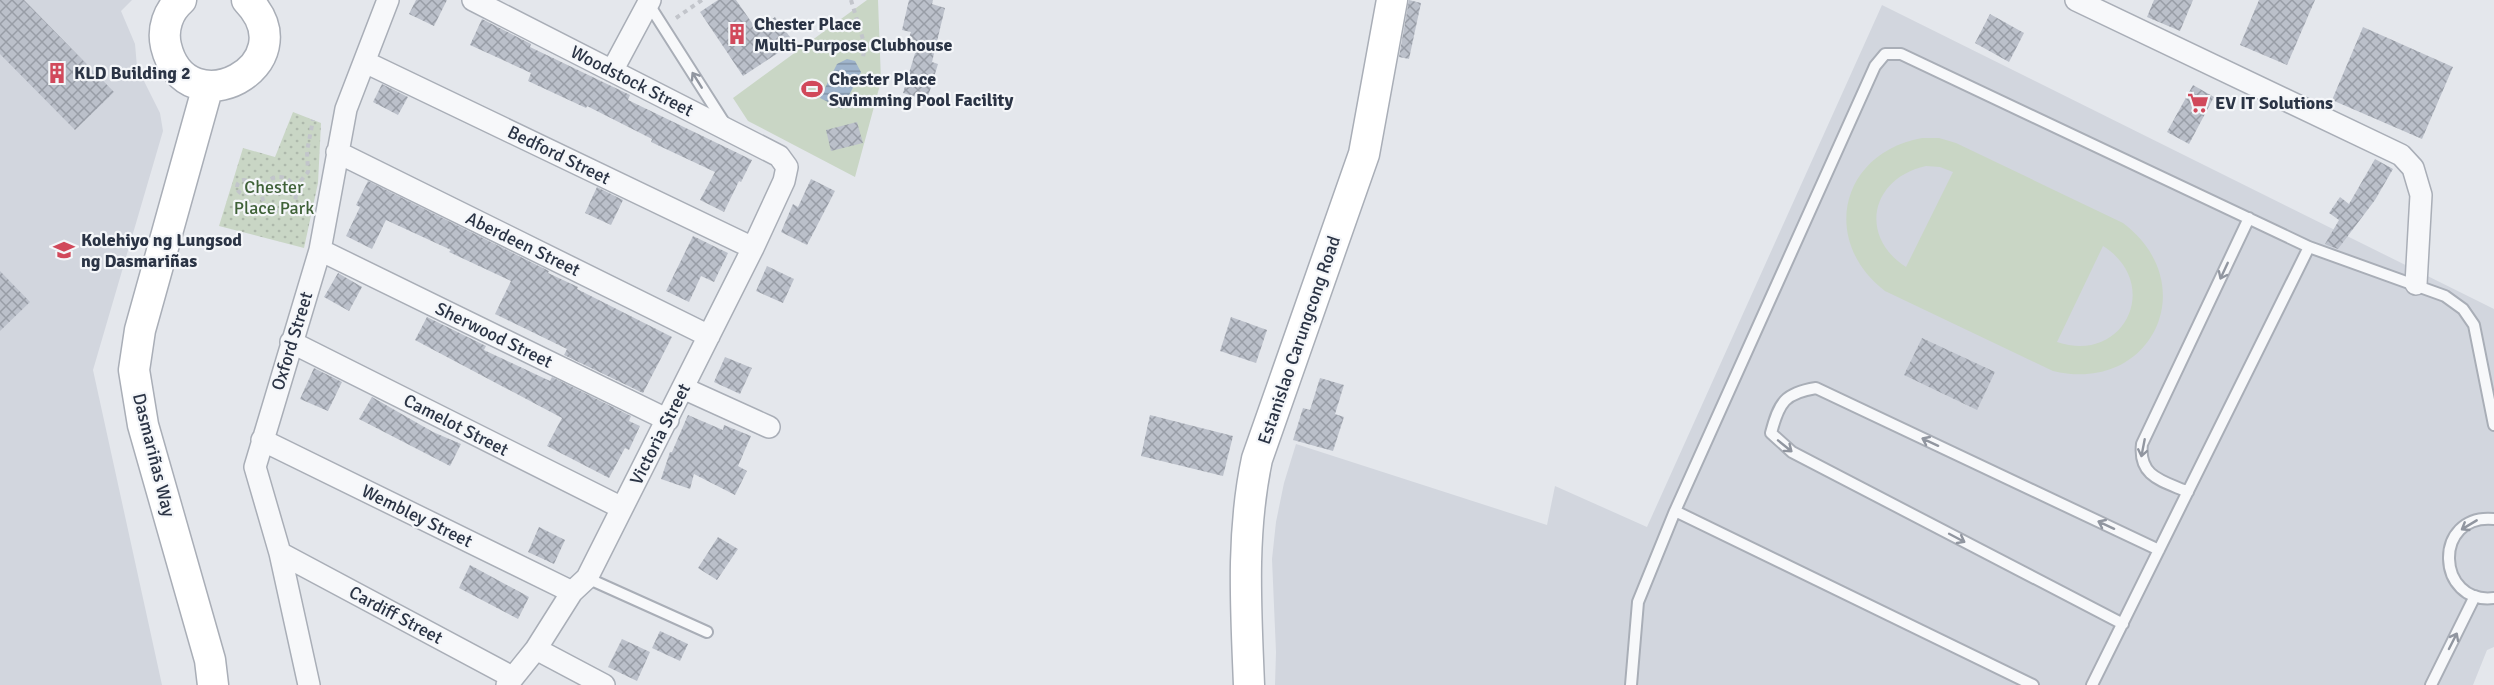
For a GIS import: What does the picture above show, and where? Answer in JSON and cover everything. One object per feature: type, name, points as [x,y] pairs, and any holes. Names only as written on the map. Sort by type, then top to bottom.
[{"type":"street","name":"Oxford Street","points":[[312,684],[280,553],[255,467],[320,250],[346,110],[388,0]]},
{"type":"street","name":"Woodstock Street","points":[[473,0],[779,156],[787,167]]},
{"type":"street","name":"Estanislao Carungcong Road","points":[[1249,685],[1245,532],[1257,459],[1364,154],[1392,0]]},
{"type":"street","points":[[2076,0],[2401,155],[2412,168],[2421,195],[2416,284]]},
{"type":"street","points":[[177,1],[165,28],[168,54],[174,66],[184,76],[208,86],[223,86],[236,81],[248,74],[257,63],[264,36],[256,3]]},
{"type":"street","points":[[612,71],[649,2]]},
{"type":"street","name":"Bedford Street","points":[[365,62],[753,248]]},
{"type":"street","name":"Dasmariñas Way","points":[[208,86],[140,330],[134,370],[143,425],[210,660],[213,685]]},
{"type":"street","name":"Aberdeen Street","points":[[337,152],[709,336]]},
{"type":"street","name":"Victoria Street","points":[[509,681],[536,649],[580,585],[622,508],[753,248],[784,181],[787,167]]},
{"type":"street","name":"Sherwood Street","points":[[320,250],[668,420]]},
{"type":"street","name":"Camelot Street","points":[[291,342],[622,508]]},
{"type":"street","points":[[683,388],[769,427]]},
{"type":"street","name":"Wembley Street","points":[[262,440],[580,585]]},
{"type":"street","name":"Cardiff Street","points":[[280,553],[509,681]]},
{"type":"street","points":[[536,649],[604,685]]},
{"type":"lane","points":[[649,2],[728,129]]},
{"type":"lane","points":[[1631,685],[1638,602],[1675,511],[1875,66],[1885,54],[1901,54],[2309,247],[2445,296],[2463,309],[2474,325],[2494,424]]},
{"type":"lane","points":[[2188,492],[2150,474],[2143,466],[2140,456],[2142,444],[2249,218]]},
{"type":"lane","points":[[2092,685],[2309,247]]},
{"type":"lane","points":[[2123,624],[1792,452],[1771,433],[1776,411],[1794,392],[1816,388],[2159,550]]},
{"type":"lane","points":[[1675,511],[2033,685]]},
{"type":"lane","points":[[2494,519],[2479,519],[2467,524],[2457,533],[2451,544],[2450,569],[2459,586],[2475,596],[2494,598]]},
{"type":"lane","points":[[580,585],[707,632]]},
{"type":"lane","points":[[2431,685],[2475,596]]},
{"type":"path","points":[[676,18],[702,0]]},
{"type":"path","points":[[851,0],[865,46],[863,57]]},
{"type":"path","points":[[295,188],[308,172],[307,151],[313,120]]},
{"type":"path","points":[[286,179],[295,188],[296,198],[293,204],[282,212],[269,209],[261,198],[262,191],[268,180],[286,179]]},
{"type":"path","points":[[251,189],[262,191]]},
{"type":"shaded area","name":"Kolehiyo ng Lungsod ng Dasmariñas","points":[[0,0],[132,0],[121,11],[135,44],[137,67],[160,113],[163,131],[93,370],[162,685],[0,685]]},
{"type":"shaded area","points":[[1882,5],[2494,309],[2494,647],[2487,650],[2473,685],[1275,685],[1272,559],[1276,522],[1284,483],[1296,444],[1547,525],[1555,486],[1647,527]]},
{"type":"green space","name":"Chester Place Swimming Pool Facility","points":[[867,0],[878,0],[881,81],[855,177],[748,121],[733,98]]},
{"type":"green space","name":"Chester Place Park","points":[[293,112],[321,123],[318,183],[304,248],[219,226],[243,148],[275,157]]},
{"type":"green space","points":[[1922,138],[1939,138],[1956,143],[2123,223],[2147,248],[2160,275],[2163,303],[2155,329],[2140,351],[2117,367],[2088,374],[2053,371],[1885,291],[1865,271],[1852,248],[1847,225],[1848,201],[1857,180],[1872,161],[1894,147]],"holes":[[[1926,166],[1940,167],[1953,172],[1906,267],[1891,254],[1881,240],[1877,225],[1877,209],[1883,195],[1893,182],[1907,173]],[[2103,246],[2121,262],[2131,280],[2132,299],[2128,317],[2117,332],[2101,342],[2081,346],[2057,342]]]},
{"type":"water","points":[[847,59],[855,61],[861,72],[842,109],[820,98],[837,64]]},
{"type":"building","name":"KLD Building 2","points":[[0,0],[24,0],[114,92],[75,130],[0,54]]},
{"type":"building","points":[[416,0],[447,0],[434,26],[409,14]]},
{"type":"building","name":"Chester Place Multi-Purpose Clubhouse","points":[[718,0],[736,0],[757,30],[775,17],[790,37],[773,50],[778,53],[743,76],[700,12]]},
{"type":"building","points":[[909,0],[933,0],[932,4],[945,8],[932,62],[938,64],[927,100],[903,93],[916,50],[906,47],[911,32],[902,30]]},
{"type":"building","points":[[1409,0],[1421,3],[1409,59],[1399,57]]},
{"type":"building","points":[[2154,0],[2193,0],[2180,31],[2147,17]]},
{"type":"building","points":[[2259,0],[2315,0],[2287,65],[2240,45]]},
{"type":"building","points":[[1990,14],[2024,33],[2009,62],[1975,43]]},
{"type":"building","points":[[482,19],[531,44],[530,47],[630,95],[628,100],[752,160],[724,212],[700,200],[715,172],[651,142],[652,139],[587,106],[586,108],[528,81],[531,73],[470,45]]},
{"type":"building","points":[[2363,27],[2453,67],[2422,139],[2332,100]]},
{"type":"building","points":[[382,84],[408,97],[398,115],[373,102]]},
{"type":"building","points":[[2193,85],[2214,97],[2189,144],[2167,132]]},
{"type":"building","points":[[857,122],[863,143],[831,151],[826,130]]},
{"type":"building","points":[[2375,159],[2393,169],[2375,200],[2338,249],[2325,244],[2339,220],[2329,213],[2340,197],[2349,204]]},
{"type":"building","points":[[811,179],[835,191],[807,245],[781,232],[793,204],[798,207]]},
{"type":"building","points":[[368,181],[549,271],[548,273],[578,287],[577,289],[672,337],[643,393],[564,355],[567,349],[495,314],[511,281],[386,220],[372,249],[346,236],[360,207],[356,205]]},
{"type":"building","points":[[597,187],[623,200],[611,225],[585,213]]},
{"type":"building","points":[[693,236],[728,253],[714,282],[701,276],[689,302],[666,291]]},
{"type":"building","points":[[767,266],[794,279],[783,303],[756,291]]},
{"type":"building","points":[[0,271],[30,302],[0,331]]},
{"type":"building","points":[[338,273],[362,287],[349,311],[324,297]]},
{"type":"building","points":[[427,317],[486,346],[484,350],[550,381],[552,377],[631,416],[629,421],[640,426],[629,450],[625,448],[609,478],[547,446],[562,418],[415,340]]},
{"type":"building","points":[[1231,317],[1267,330],[1256,363],[1220,351]]},
{"type":"building","points":[[1922,338],[1995,372],[1977,410],[1904,375]]},
{"type":"building","points":[[725,357],[752,368],[740,394],[714,382]]},
{"type":"building","points":[[314,368],[342,382],[328,411],[300,399]]},
{"type":"building","points":[[1320,378],[1344,385],[1335,414],[1344,417],[1333,451],[1293,440],[1303,408],[1310,410]]},
{"type":"building","points":[[372,397],[433,432],[461,444],[450,466],[359,419]]},
{"type":"building","points":[[688,415],[723,430],[724,425],[751,436],[738,466],[747,471],[735,495],[694,474],[690,489],[661,479],[670,452]]},
{"type":"building","points":[[1150,415],[1233,436],[1223,476],[1141,456]]},
{"type":"building","points":[[539,527],[565,540],[554,564],[528,552]]},
{"type":"building","points":[[718,537],[738,549],[717,580],[698,568]]},
{"type":"building","points":[[470,565],[529,597],[518,619],[459,588]]},
{"type":"building","points":[[660,631],[688,644],[680,661],[652,648]]},
{"type":"building","points":[[622,639],[650,652],[637,681],[608,667]]},
{"type":"place","name":"Chester Place Multi-Purpose Clubhouse","points":[[737,34]]},
{"type":"place","name":"KLD Building 2","points":[[57,73]]},
{"type":"place","name":"Chester Place Swimming Pool Facility","points":[[812,89]]},
{"type":"place","name":"EV IT Solutions","points":[[2198,103]]},
{"type":"place","name":"Kolehiyo ng Lungsod ng Dasmariñas","points":[[64,250]]}]
